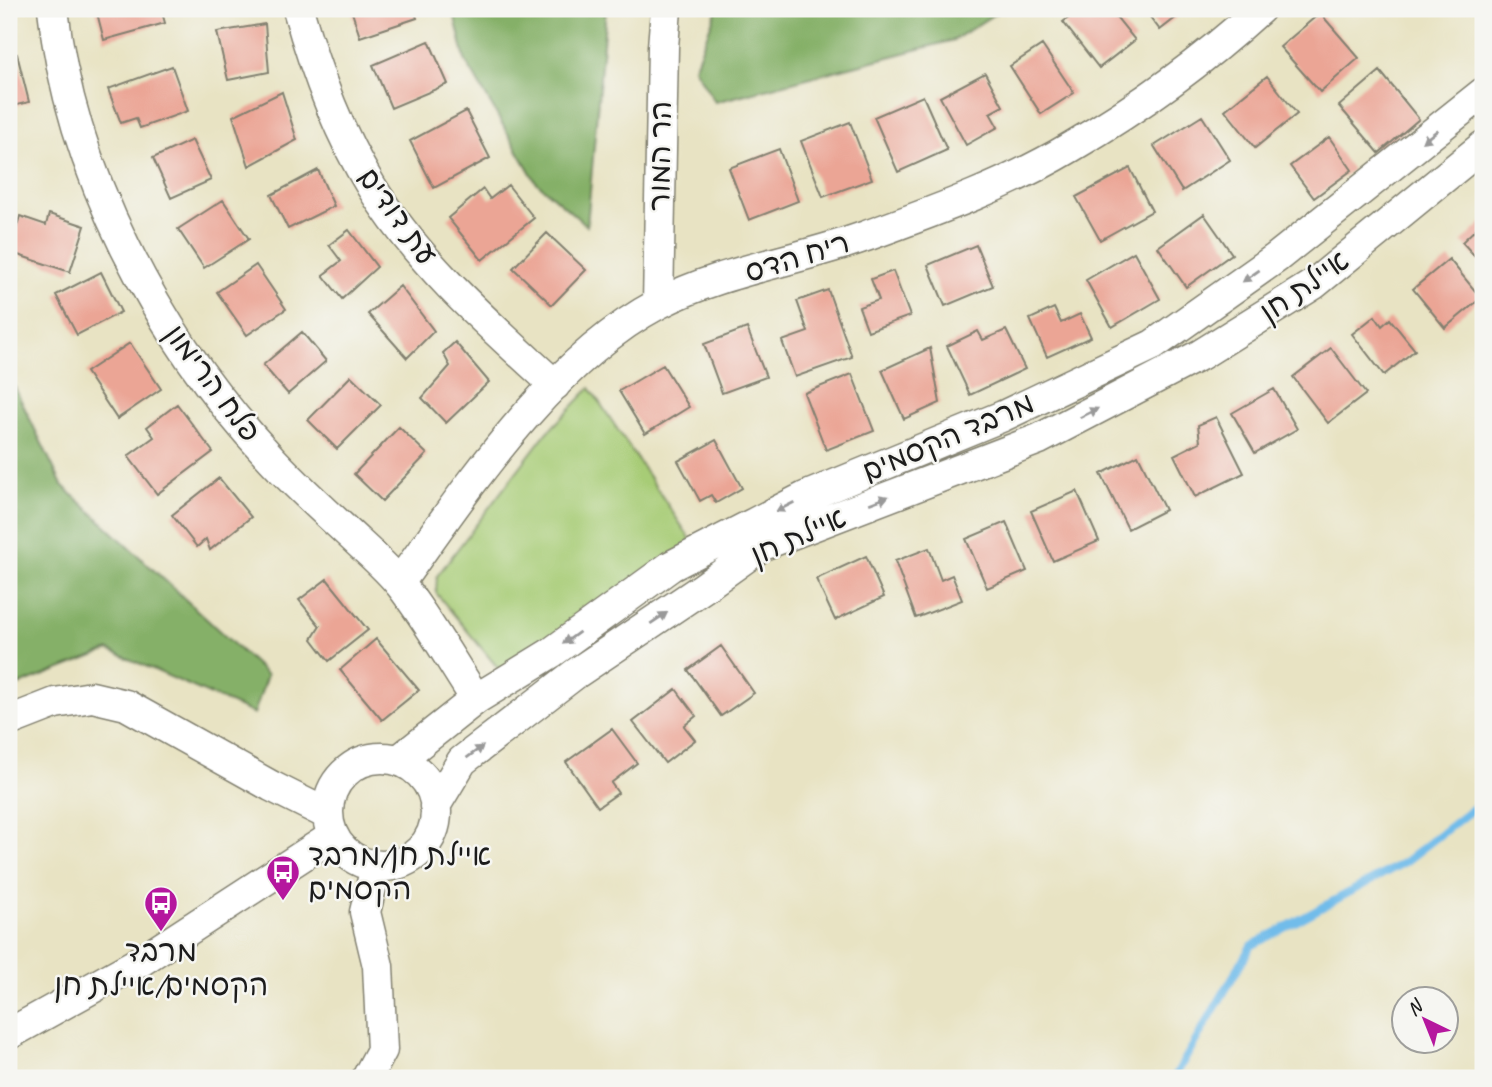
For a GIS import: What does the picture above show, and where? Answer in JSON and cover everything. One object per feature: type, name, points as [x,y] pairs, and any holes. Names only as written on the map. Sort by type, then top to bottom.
[{"type":"street","name":"פלח הרימון","points":[[53,9],[68,94],[89,163],[120,235],[157,307],[194,367],[228,411],[270,457],[399,583],[476,699]]},
{"type":"street","name":"עת דודים","points":[[298,9],[309,47],[336,117],[371,186],[407,237],[452,287],[555,385]]},
{"type":"street","name":"הר המור","points":[[658,304],[666,9]]},
{"type":"street","name":"ריח הדס","points":[[399,583],[481,471],[555,385],[596,346],[658,304],[712,282],[864,237],[1003,181],[1070,148],[1122,115],[1234,32],[1260,9]]},
{"type":"street","name":"מרבד הקסמים","points":[[400,760],[476,699],[551,653],[671,566],[805,497],[1003,416],[1153,345],[1276,258],[1483,93]]},
{"type":"street","name":"איילת חן","points":[[435,806],[462,761],[575,674],[703,589],[763,545],[1039,439],[1200,355],[1314,284],[1483,146]]},
{"type":"street","points":[[9,721],[55,703],[92,697],[126,705],[271,786],[330,825],[344,852],[359,863],[376,867],[396,866],[413,858],[430,841],[436,823],[431,786],[419,771],[400,760],[368,759],[351,767],[334,788],[330,825],[141,961],[9,1034]]},
{"type":"street","points":[[367,1078],[382,1050],[378,966],[365,912],[376,867]]},
{"type":"green space","points":[[453,9],[606,9],[587,226],[536,182],[465,60]]},
{"type":"green space","points":[[717,9],[1002,9],[954,40],[715,102],[694,68]]},
{"type":"green space","points":[[9,376],[62,485],[267,675],[254,714],[109,650],[9,689]]},
{"type":"green space","points":[[590,388],[693,543],[502,673],[436,593],[437,576],[543,437]]},
{"type":"building","points":[[96,9],[161,9],[165,23],[104,40]]},
{"type":"building","points":[[351,9],[414,9],[417,18],[360,37]]},
{"type":"building","points":[[1080,9],[1110,9],[1135,40],[1099,68],[1063,22]]},
{"type":"building","points":[[1144,9],[1187,9],[1160,30]]},
{"type":"building","points":[[1320,13],[1359,58],[1320,92],[1280,47]]},
{"type":"building","points":[[265,24],[269,72],[228,80],[217,32]]},
{"type":"building","points":[[429,41],[448,84],[391,108],[373,65]]},
{"type":"building","points":[[1042,45],[1074,93],[1041,114],[1010,66]]},
{"type":"building","points":[[17,54],[29,102],[9,107],[9,56]]},
{"type":"building","points":[[172,66],[188,111],[140,128],[136,118],[121,123],[108,89]]},
{"type":"building","points":[[1380,71],[1419,119],[1379,153],[1339,106]]},
{"type":"building","points":[[985,73],[1003,106],[990,113],[998,127],[966,145],[940,97]]},
{"type":"building","points":[[1267,76],[1297,114],[1255,148],[1225,110]]},
{"type":"building","points":[[282,92],[297,140],[249,166],[233,116]]},
{"type":"building","points":[[923,96],[947,150],[898,172],[874,117]]},
{"type":"building","points":[[466,111],[490,158],[434,188],[410,141]]},
{"type":"building","points":[[1202,116],[1230,160],[1182,191],[1154,146]]},
{"type":"building","points":[[850,122],[872,179],[823,197],[801,141]]},
{"type":"building","points":[[1329,137],[1352,170],[1314,198],[1290,166]]},
{"type":"building","points":[[192,140],[211,180],[171,198],[153,158]]},
{"type":"building","points":[[779,149],[798,201],[749,220],[729,168]]},
{"type":"building","points":[[1130,168],[1152,211],[1100,240],[1076,197]]},
{"type":"building","points":[[318,170],[334,206],[288,229],[271,195]]},
{"type":"building","points":[[508,185],[534,218],[482,260],[448,218],[483,189],[490,199]]},
{"type":"building","points":[[223,200],[249,239],[204,268],[178,229]]},
{"type":"building","points":[[49,214],[85,226],[70,272],[9,252],[20,216],[46,225]]},
{"type":"building","points":[[1204,214],[1232,254],[1186,287],[1158,247]]},
{"type":"building","points":[[1483,222],[1483,265],[1462,242]]},
{"type":"building","points":[[349,230],[377,267],[342,299],[323,275],[341,261],[329,245]]},
{"type":"building","points":[[547,233],[586,270],[552,305],[513,268]]},
{"type":"building","points":[[976,245],[993,286],[945,306],[928,265]]},
{"type":"building","points":[[1134,252],[1160,299],[1112,327],[1086,280]]},
{"type":"building","points":[[1449,259],[1481,298],[1445,328],[1413,289]]},
{"type":"building","points":[[256,265],[286,309],[247,335],[217,292]]},
{"type":"building","points":[[893,271],[910,316],[868,331],[859,307],[879,300],[871,279]]},
{"type":"building","points":[[101,272],[121,312],[77,335],[56,295]]},
{"type":"building","points":[[400,286],[434,331],[407,358],[368,314]]},
{"type":"building","points":[[828,290],[852,357],[795,377],[782,341],[808,332],[797,301]]},
{"type":"building","points":[[1054,308],[1061,323],[1080,314],[1091,337],[1047,357],[1030,319]]},
{"type":"building","points":[[1375,316],[1382,326],[1390,319],[1415,350],[1384,375],[1352,334]]},
{"type":"building","points":[[747,328],[766,377],[722,393],[704,344]]},
{"type":"building","points":[[1006,330],[1025,369],[970,395],[947,346],[978,331],[983,340]]},
{"type":"building","points":[[302,332],[326,361],[288,394],[263,365]]},
{"type":"building","points":[[455,342],[489,382],[446,423],[422,398],[450,366],[443,353]]},
{"type":"building","points":[[130,343],[161,389],[117,419],[86,372]]},
{"type":"building","points":[[930,348],[940,403],[904,419],[882,370]]},
{"type":"building","points":[[1331,348],[1366,394],[1328,423],[1293,377]]},
{"type":"building","points":[[663,365],[689,407],[645,434],[619,391]]},
{"type":"building","points":[[852,374],[874,431],[826,450],[804,393]]},
{"type":"building","points":[[351,376],[381,405],[337,449],[308,420]]},
{"type":"building","points":[[1274,389],[1297,429],[1255,453],[1232,413]]},
{"type":"building","points":[[177,404],[213,452],[157,494],[128,456],[154,437],[147,427]]},
{"type":"building","points":[[1216,417],[1244,473],[1195,497],[1174,455],[1200,442],[1198,425]]},
{"type":"building","points":[[399,427],[427,454],[382,501],[354,474]]},
{"type":"building","points":[[716,440],[742,488],[716,503],[711,495],[700,501],[678,461]]},
{"type":"building","points":[[1138,455],[1165,510],[1128,529],[1101,474]]},
{"type":"building","points":[[219,478],[251,517],[210,550],[206,539],[197,547],[172,515]]},
{"type":"building","points":[[1077,491],[1099,541],[1053,561],[1031,511]]},
{"type":"building","points":[[1006,522],[1027,571],[987,588],[966,539]]},
{"type":"building","points":[[929,548],[941,580],[952,575],[962,600],[916,618],[895,561]]},
{"type":"building","points":[[866,556],[884,597],[835,620],[816,579]]},
{"type":"building","points":[[327,579],[368,630],[329,661],[312,639],[320,626],[299,600]]},
{"type":"building","points":[[376,639],[419,690],[382,720],[340,670]]},
{"type":"building","points":[[721,646],[754,693],[721,716],[688,670]]},
{"type":"building","points":[[676,689],[696,716],[684,726],[695,740],[665,763],[633,722]]},
{"type":"building","points":[[612,729],[637,763],[611,783],[618,793],[598,807],[566,762]]},
{"type":"waterway","points":[[1174,1078],[1251,946],[1405,862],[1483,801]]},
{"type":"place","name":"איילת חן/מרבד הקסמים","points":[[283,902]]},
{"type":"place","name":"מרבד הקסמים/איילת חן","points":[[161,933]]}]
